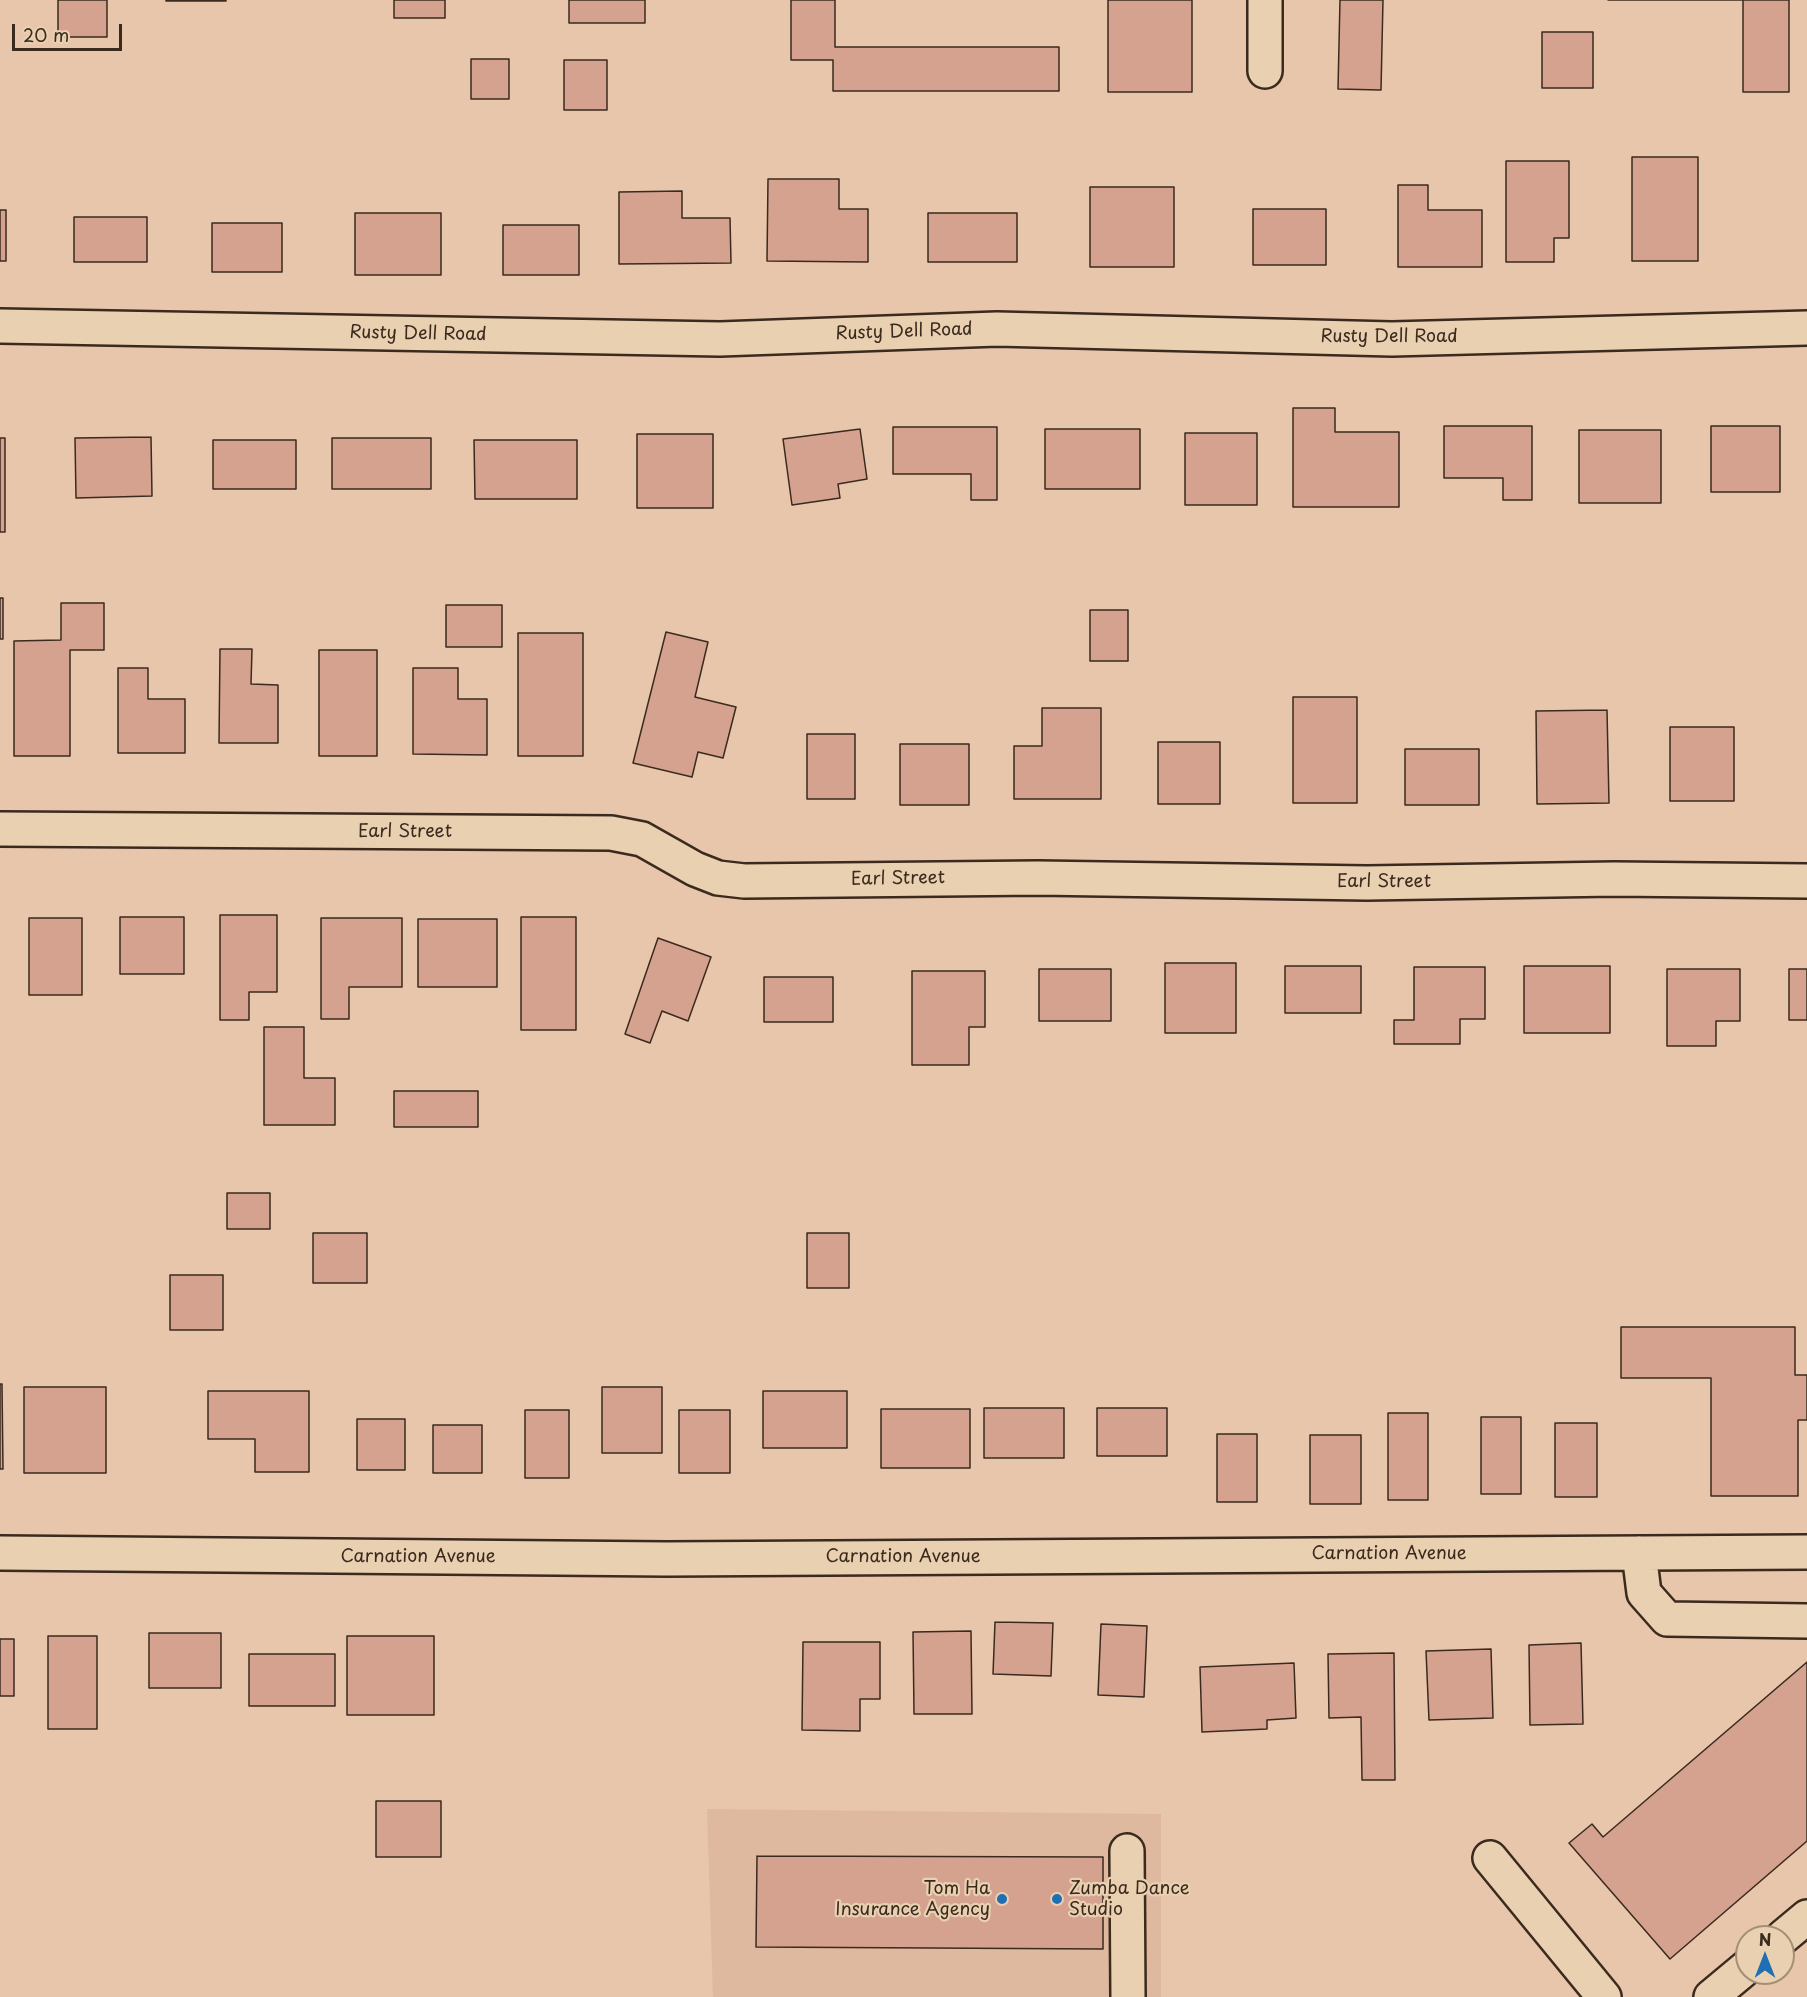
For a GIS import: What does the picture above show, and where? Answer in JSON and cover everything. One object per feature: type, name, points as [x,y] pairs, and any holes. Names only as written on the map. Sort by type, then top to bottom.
[{"type":"street","points":[[1264,0],[1264,71]]},
{"type":"street","name":"Rusty Dell Road","points":[[0,326],[720,339],[997,329],[1392,339],[1807,328]]},
{"type":"street","name":"Earl Street","points":[[0,829],[611,833],[642,840],[695,869],[718,878],[744,881],[1038,878],[1367,883],[1614,879],[1807,881]]},
{"type":"street","name":"Carnation Avenue","points":[[0,1553],[667,1559],[1807,1552]]},
{"type":"street","points":[[1639,1553],[1644,1593],[1667,1619],[1807,1621]]},
{"type":"street","points":[[1127,1851],[1128,1997]]},
{"type":"street","points":[[1490,1858],[1604,1997]]},
{"type":"street","points":[[1795,1927],[1807,1917]]},
{"type":"street","points":[[1710,1997],[1735,1977]]},
{"type":"shaded area","points":[[707,1809],[1161,1814],[1161,1997],[713,1997]]},
{"type":"building","points":[[58,0],[107,0],[107,37],[58,37]]},
{"type":"building","points":[[226,0],[226,1],[166,1]]},
{"type":"building","points":[[394,0],[445,0],[445,18],[394,18]]},
{"type":"building","points":[[569,0],[645,0],[645,23],[569,23]]},
{"type":"building","points":[[791,0],[835,0],[835,47],[1059,47],[1059,91],[833,91],[833,60],[791,60]]},
{"type":"building","points":[[1108,0],[1192,0],[1192,92],[1108,92]]},
{"type":"building","points":[[1340,0],[1383,0],[1381,90],[1338,89]]},
{"type":"building","points":[[1743,0],[1789,0],[1789,92],[1743,92]]},
{"type":"building","points":[[1542,32],[1593,32],[1593,88],[1542,88]]},
{"type":"building","points":[[471,59],[509,59],[509,99],[471,99]]},
{"type":"building","points":[[564,60],[607,60],[607,110],[564,110]]},
{"type":"building","points":[[1632,157],[1698,157],[1698,261],[1632,261]]},
{"type":"building","points":[[1506,161],[1569,161],[1569,238],[1554,238],[1554,262],[1506,262]]},
{"type":"building","points":[[768,179],[839,179],[839,209],[868,209],[868,262],[767,261]]},
{"type":"building","points":[[1398,185],[1428,185],[1428,210],[1482,210],[1482,267],[1398,267]]},
{"type":"building","points":[[1090,187],[1174,187],[1174,267],[1090,267]]},
{"type":"building","points":[[682,191],[682,218],[730,218],[731,263],[619,264],[619,192]]},
{"type":"building","points":[[1253,209],[1326,209],[1326,265],[1253,265]]},
{"type":"building","points":[[0,210],[6,210],[6,261],[0,261]]},
{"type":"building","points":[[355,213],[441,213],[441,275],[355,275]]},
{"type":"building","points":[[928,213],[1017,213],[1017,262],[928,262]]},
{"type":"building","points":[[74,217],[147,217],[147,262],[74,262]]},
{"type":"building","points":[[212,223],[282,223],[282,272],[212,272]]},
{"type":"building","points":[[503,225],[579,225],[579,275],[503,275]]},
{"type":"building","points":[[1293,408],[1335,408],[1335,432],[1399,432],[1399,507],[1293,507]]},
{"type":"building","points":[[1444,426],[1532,426],[1532,500],[1503,500],[1503,478],[1444,478]]},
{"type":"building","points":[[1711,426],[1780,426],[1780,492],[1711,492]]},
{"type":"building","points":[[893,427],[997,427],[997,500],[971,500],[971,474],[893,474]]},
{"type":"building","points":[[860,429],[867,479],[838,484],[840,498],[792,505],[783,439]]},
{"type":"building","points":[[1045,429],[1140,429],[1140,489],[1045,489]]},
{"type":"building","points":[[1579,430],[1661,430],[1661,503],[1579,503]]},
{"type":"building","points":[[1185,433],[1257,433],[1257,505],[1185,505]]},
{"type":"building","points":[[637,434],[713,434],[713,508],[637,508]]},
{"type":"building","points":[[151,437],[152,496],[76,498],[75,438]]},
{"type":"building","points":[[0,438],[5,438],[5,532],[0,532]]},
{"type":"building","points":[[332,438],[431,438],[431,489],[332,489]]},
{"type":"building","points":[[213,440],[296,440],[296,489],[213,489]]},
{"type":"building","points":[[474,440],[577,440],[577,499],[475,499]]},
{"type":"building","points":[[0,598],[3,598],[3,639],[0,639]]},
{"type":"building","points":[[61,603],[104,603],[104,650],[70,650],[70,756],[14,756],[14,641],[61,640]]},
{"type":"building","points":[[446,605],[502,605],[502,647],[446,647]]},
{"type":"building","points":[[1090,610],[1128,610],[1128,661],[1090,661]]},
{"type":"building","points":[[666,632],[708,642],[695,697],[736,707],[723,758],[698,752],[692,777],[633,763]]},
{"type":"building","points":[[518,633],[583,633],[583,756],[518,756]]},
{"type":"building","points":[[220,649],[252,649],[251,684],[278,685],[278,743],[219,743]]},
{"type":"building","points":[[319,650],[377,650],[377,756],[319,756]]},
{"type":"building","points":[[118,668],[148,668],[148,699],[185,699],[185,753],[118,753]]},
{"type":"building","points":[[413,668],[458,668],[458,699],[487,699],[487,755],[413,754]]},
{"type":"building","points":[[1293,697],[1357,697],[1357,803],[1293,803]]},
{"type":"building","points":[[1042,708],[1101,708],[1101,799],[1014,799],[1014,746],[1042,746]]},
{"type":"building","points":[[1607,710],[1609,803],[1537,804],[1536,711]]},
{"type":"building","points":[[1670,727],[1734,727],[1734,801],[1670,801]]},
{"type":"building","points":[[807,734],[855,734],[855,799],[807,799]]},
{"type":"building","points":[[1158,742],[1220,742],[1220,804],[1158,804]]},
{"type":"building","points":[[900,744],[969,744],[969,805],[900,805]]},
{"type":"building","points":[[1405,749],[1479,749],[1479,805],[1405,805]]},
{"type":"building","points":[[220,915],[277,915],[277,992],[249,992],[249,1020],[220,1020]]},
{"type":"building","points":[[120,917],[184,917],[184,974],[120,974]]},
{"type":"building","points":[[521,917],[576,917],[576,1030],[521,1030]]},
{"type":"building","points":[[29,918],[82,918],[82,995],[29,995]]},
{"type":"building","points":[[321,918],[402,918],[402,987],[349,987],[349,1019],[321,1019]]},
{"type":"building","points":[[418,919],[497,919],[497,987],[418,987]]},
{"type":"building","points":[[658,938],[711,957],[688,1021],[662,1011],[650,1043],[625,1034]]},
{"type":"building","points":[[1165,963],[1236,963],[1236,1033],[1165,1033]]},
{"type":"building","points":[[1285,966],[1361,966],[1361,1013],[1285,1013]]},
{"type":"building","points":[[1524,966],[1610,966],[1610,1033],[1524,1033]]},
{"type":"building","points":[[1414,967],[1485,967],[1485,1019],[1460,1019],[1460,1044],[1394,1044],[1394,1020],[1414,1020]]},
{"type":"building","points":[[1039,969],[1111,969],[1111,1021],[1039,1021]]},
{"type":"building","points":[[1667,969],[1740,969],[1740,1021],[1716,1021],[1716,1046],[1667,1046]]},
{"type":"building","points":[[1789,969],[1807,969],[1807,1020],[1789,1020]]},
{"type":"building","points":[[912,971],[985,971],[985,1027],[969,1027],[969,1065],[912,1065]]},
{"type":"building","points":[[764,977],[833,977],[833,1022],[764,1022]]},
{"type":"building","points":[[264,1027],[304,1027],[304,1078],[335,1078],[335,1125],[264,1125]]},
{"type":"building","points":[[394,1091],[478,1091],[478,1127],[394,1127]]},
{"type":"building","points":[[227,1193],[270,1193],[270,1229],[227,1229]]},
{"type":"building","points":[[313,1233],[367,1233],[367,1283],[313,1283]]},
{"type":"building","points":[[807,1233],[849,1233],[849,1288],[807,1288]]},
{"type":"building","points":[[170,1275],[223,1275],[223,1330],[170,1330]]},
{"type":"building","points":[[1621,1327],[1795,1327],[1795,1375],[1807,1375],[1807,1420],[1798,1420],[1798,1496],[1711,1496],[1711,1378],[1621,1378]]},
{"type":"building","points":[[0,1384],[2,1384],[3,1469],[0,1469]]},
{"type":"building","points":[[24,1387],[106,1387],[106,1473],[24,1473]]},
{"type":"building","points":[[602,1387],[662,1387],[662,1453],[602,1453]]},
{"type":"building","points":[[208,1391],[309,1391],[309,1472],[255,1472],[255,1439],[208,1439]]},
{"type":"building","points":[[763,1391],[847,1391],[847,1448],[763,1448]]},
{"type":"building","points":[[984,1408],[1064,1408],[1064,1458],[984,1458]]},
{"type":"building","points":[[1097,1408],[1167,1408],[1167,1456],[1097,1456]]},
{"type":"building","points":[[881,1409],[970,1409],[970,1468],[881,1468]]},
{"type":"building","points":[[525,1410],[569,1410],[569,1478],[525,1478]]},
{"type":"building","points":[[679,1410],[730,1410],[730,1473],[679,1473]]},
{"type":"building","points":[[1388,1413],[1428,1413],[1428,1500],[1388,1500]]},
{"type":"building","points":[[1481,1417],[1521,1417],[1521,1494],[1481,1494]]},
{"type":"building","points":[[357,1419],[405,1419],[405,1470],[357,1470]]},
{"type":"building","points":[[1555,1423],[1597,1423],[1597,1497],[1555,1497]]},
{"type":"building","points":[[433,1425],[482,1425],[482,1473],[433,1473]]},
{"type":"building","points":[[1217,1434],[1257,1434],[1257,1502],[1217,1502]]},
{"type":"building","points":[[1310,1435],[1361,1435],[1361,1504],[1310,1504]]},
{"type":"building","points":[[995,1622],[1053,1623],[1051,1676],[993,1674]]},
{"type":"building","points":[[1101,1624],[1147,1626],[1144,1697],[1098,1695]]},
{"type":"building","points":[[971,1631],[972,1714],[914,1714],[913,1632]]},
{"type":"building","points":[[149,1633],[221,1633],[221,1688],[149,1688]]},
{"type":"building","points":[[48,1636],[97,1636],[97,1729],[48,1729]]},
{"type":"building","points":[[347,1636],[434,1636],[434,1715],[347,1715]]},
{"type":"building","points":[[0,1639],[14,1639],[14,1696],[0,1696]]},
{"type":"building","points":[[803,1642],[880,1642],[880,1699],[860,1699],[860,1731],[802,1730]]},
{"type":"building","points":[[1581,1643],[1583,1724],[1530,1725],[1529,1645]]},
{"type":"building","points":[[1491,1649],[1493,1718],[1429,1720],[1426,1651]]},
{"type":"building","points":[[1394,1653],[1395,1780],[1362,1780],[1361,1717],[1329,1718],[1328,1654]]},
{"type":"building","points":[[249,1654],[335,1654],[335,1706],[249,1706]]},
{"type":"building","points":[[1807,1662],[1807,1841],[1670,1959],[1569,1843],[1592,1824],[1603,1837]]},
{"type":"building","points":[[1294,1663],[1296,1718],[1267,1720],[1267,1729],[1202,1732],[1200,1667]]},
{"type":"building","points":[[376,1801],[441,1801],[441,1857],[376,1857]]},
{"type":"building","points":[[757,1856],[1103,1857],[1103,1949],[756,1947]]},
{"type":"place","name":"Tom Ha Insurance Agency","points":[[1002,1899]]},
{"type":"place","name":"Zumba Dance Studio","points":[[1057,1899]]}]
